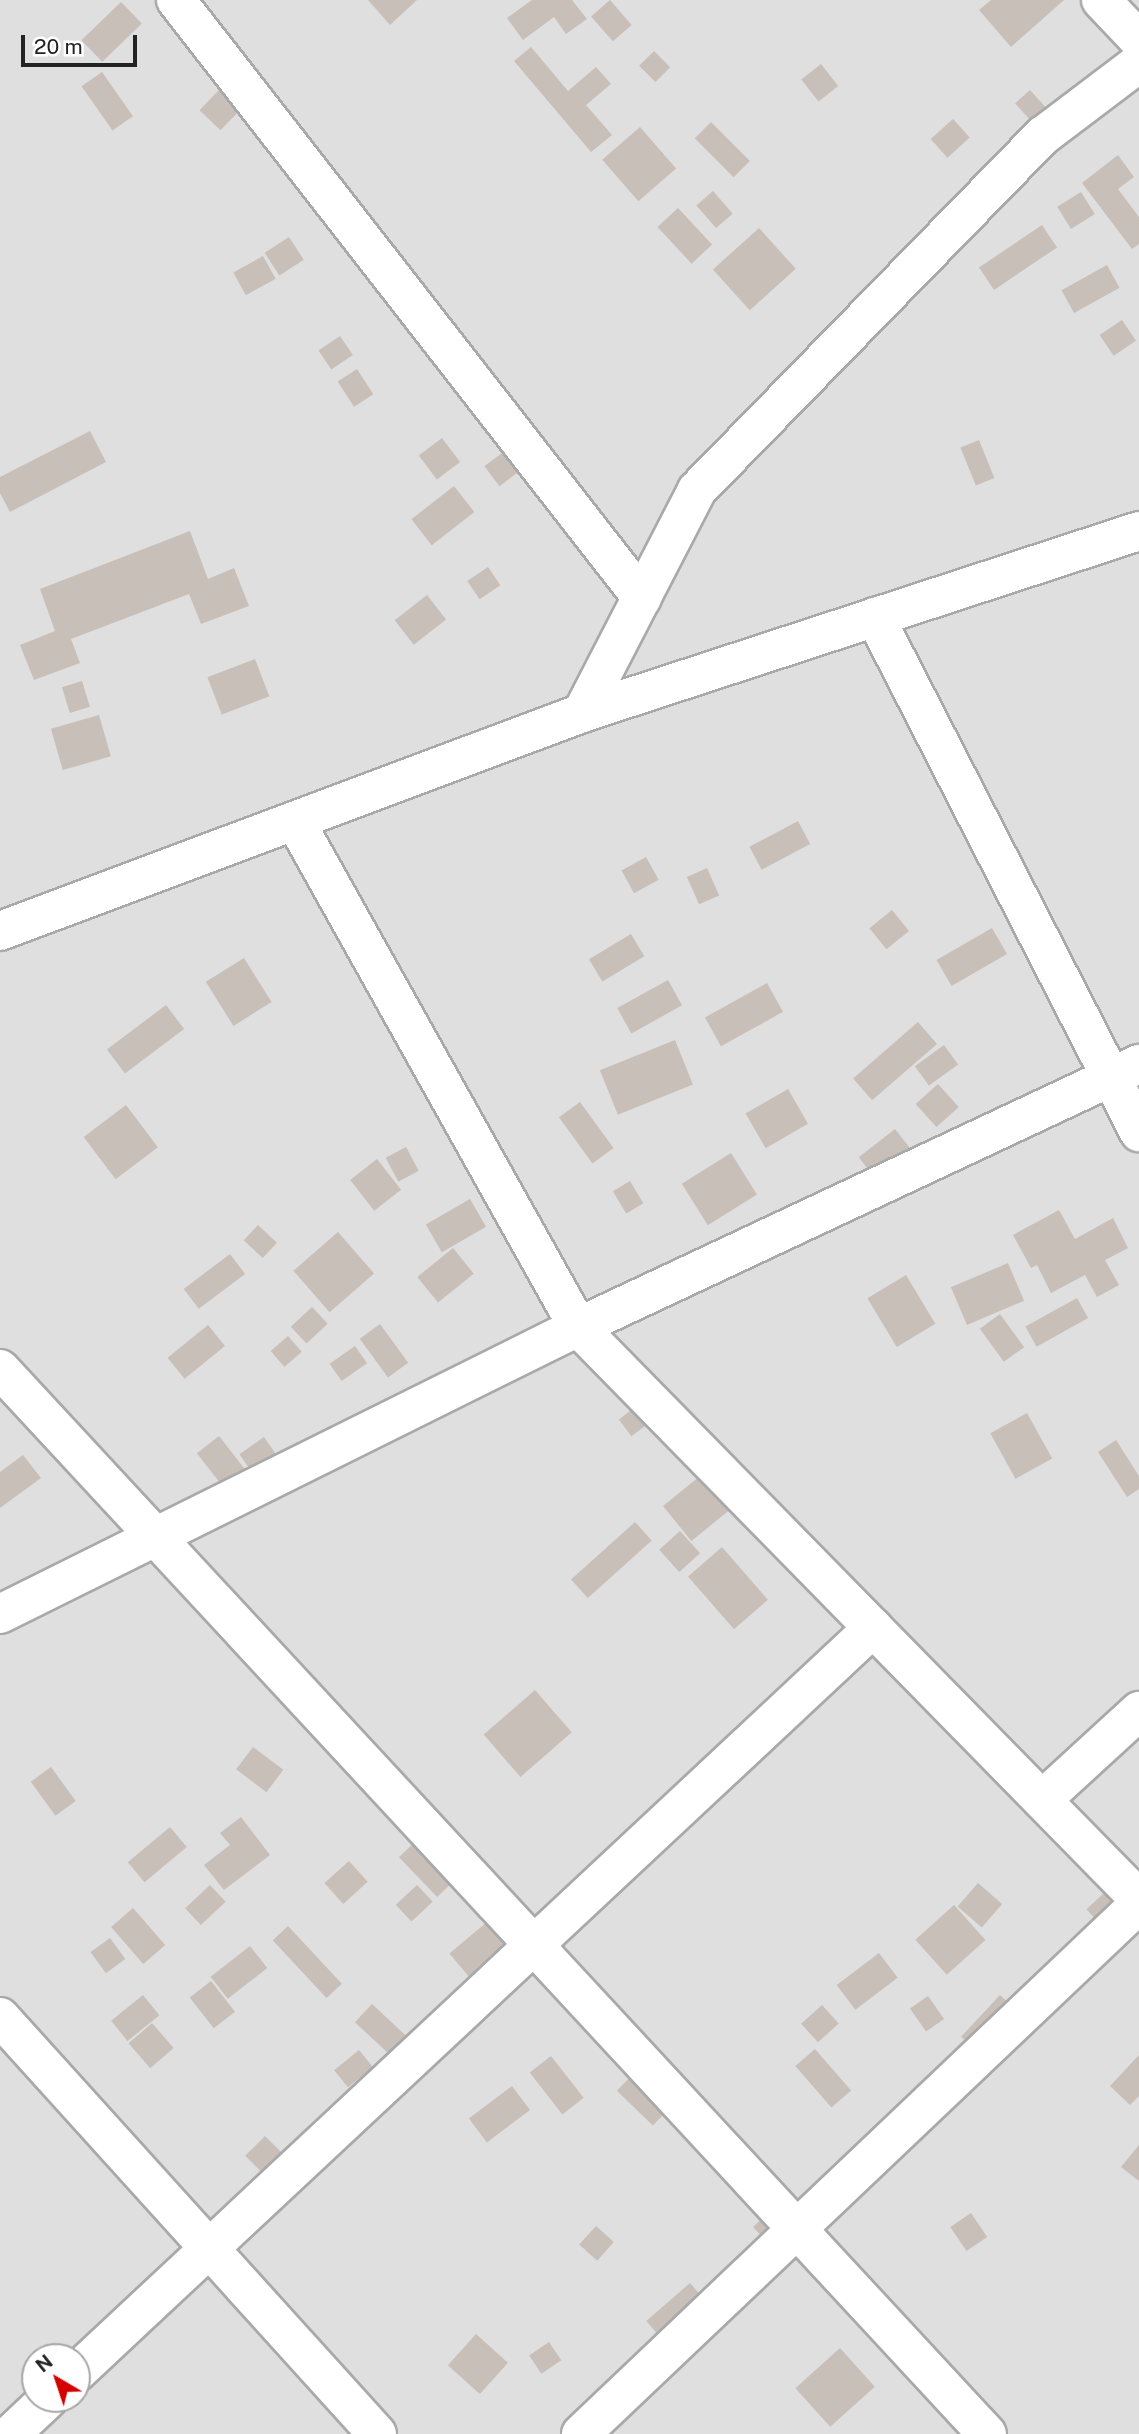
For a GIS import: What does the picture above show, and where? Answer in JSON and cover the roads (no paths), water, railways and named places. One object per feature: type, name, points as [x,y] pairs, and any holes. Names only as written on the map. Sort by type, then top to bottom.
[{"type":"street","points":[[176,0],[642,598]]},
{"type":"street","points":[[1101,0],[1139,40]]},
{"type":"street","points":[[582,713],[697,490],[1044,135],[1139,64]]},
{"type":"street","points":[[0,931],[582,713],[1139,531]]},
{"type":"street","points":[[875,617],[1126,1070],[1139,1132]]},
{"type":"street","points":[[295,821],[578,1327],[1139,1901],[581,2434]]},
{"type":"street","points":[[0,1614],[578,1327],[1126,1070]]},
{"type":"street","points":[[0,1369],[987,2434]]},
{"type":"street","points":[[91,2359],[873,1628]]},
{"type":"street","points":[[1042,1800],[1139,1711]]},
{"type":"street","points":[[0,2017],[377,2434]]},
{"type":"street","points":[[10,2434],[33,2413]]}]
